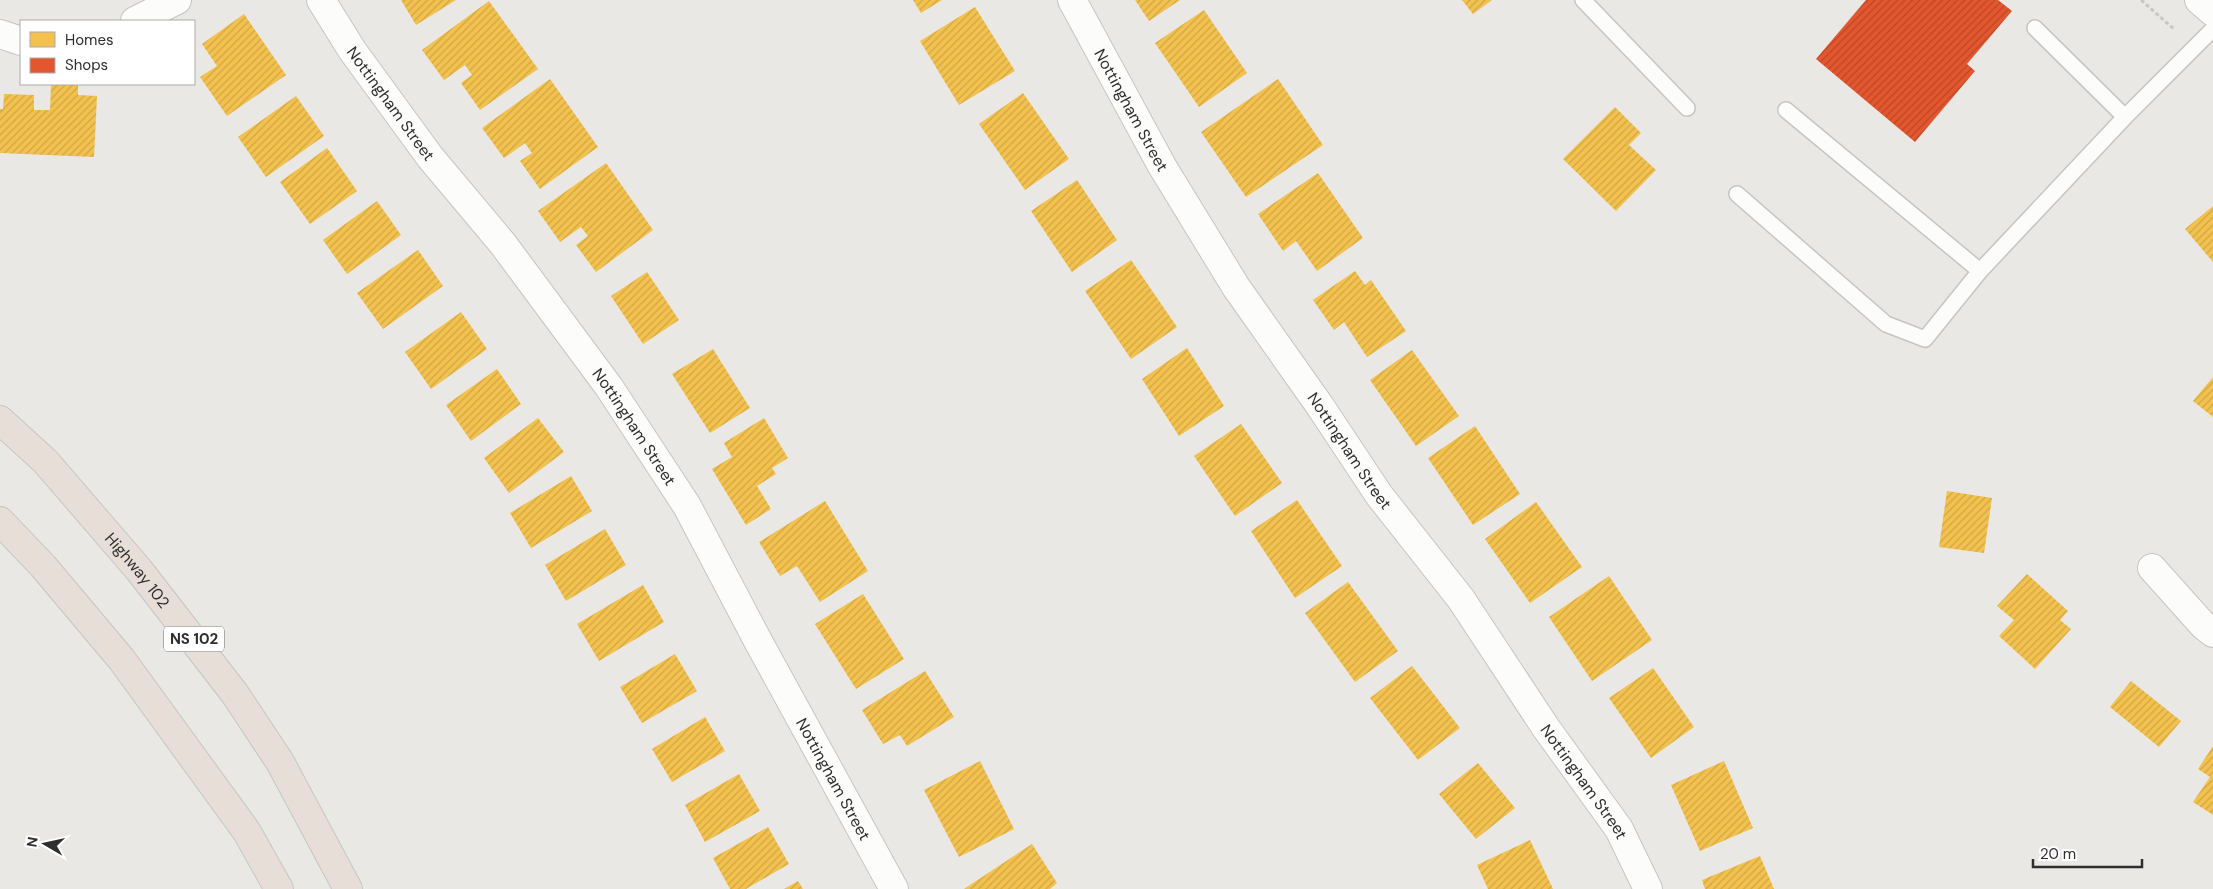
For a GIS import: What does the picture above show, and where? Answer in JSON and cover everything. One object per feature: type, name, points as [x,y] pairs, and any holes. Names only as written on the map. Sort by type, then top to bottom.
[{"type":"highway","name":"Highway 102","points":[[0,420],[45,461],[139,570],[235,694],[280,762],[348,889]]},
{"type":"highway","points":[[0,521],[43,566],[122,660],[247,832],[280,889]]},
{"type":"street","points":[[137,20],[177,0]]},
{"type":"street","name":"Nottingham Street","points":[[321,0],[352,50],[430,157],[503,244],[609,387],[687,506],[758,641],[894,889]]},
{"type":"street","name":"Nottingham Street","points":[[1072,0],[1162,166],[1236,286],[1320,406],[1379,495],[1460,599],[1546,728],[1619,829],[1648,889]]},
{"type":"street","points":[[2199,0],[2213,12]]},
{"type":"street","points":[[0,34],[20,42]]},
{"type":"street","points":[[2152,568],[2203,625],[2213,633]]},
{"type":"lane","points":[[1583,0],[1688,108]]},
{"type":"lane","points":[[2035,28],[2125,117]]},
{"type":"lane","points":[[1737,194],[1886,324],[1925,339],[1980,271],[2125,117],[2213,29]]},
{"type":"lane","points":[[1786,110],[1980,271]]},
{"type":"building: Homes","points":[[401,0],[456,0],[416,25]]},
{"type":"building: Homes","points":[[913,0],[942,0],[921,13]]},
{"type":"building: Homes","points":[[1135,0],[1180,0],[1149,21]]},
{"type":"building: Homes","points":[[1462,0],[1492,0],[1473,14]]},
{"type":"building: Homes","points":[[489,1],[538,69],[480,110],[461,83],[472,75],[465,65],[444,80],[422,50]]},
{"type":"building: Homes","points":[[975,7],[1015,71],[959,105],[920,41]]},
{"type":"building: Homes","points":[[1204,10],[1247,73],[1199,107],[1155,43]]},
{"type":"building: Homes","points":[[244,14],[286,75],[227,116],[200,77],[217,66],[202,44]]},
{"type":"building: Homes","points":[[550,79],[598,147],[540,189],[520,161],[532,153],[525,143],[504,158],[482,128]]},
{"type":"building: Homes","points":[[1278,79],[1323,145],[1246,197],[1201,132]]},
{"type":"building: Homes","points":[[51,85],[78,85],[78,95],[97,96],[94,157],[0,153],[0,109],[3,109],[4,94],[34,95],[34,110],[50,110]]},
{"type":"building: Homes","points":[[1023,93],[1069,159],[1025,190],[979,124]]},
{"type":"building: Homes","points":[[296,96],[324,136],[266,177],[238,137]]},
{"type":"building: Homes","points":[[1615,107],[1641,133],[1629,145],[1656,170],[1616,211],[1563,159]]},
{"type":"building: Homes","points":[[327,148],[357,191],[310,224],[280,182]]},
{"type":"building: Homes","points":[[606,163],[653,230],[596,272],[576,245],[588,236],[581,227],[560,242],[538,211]]},
{"type":"building: Homes","points":[[1318,173],[1363,238],[1317,271],[1296,241],[1283,251],[1258,214]]},
{"type":"building: Homes","points":[[1077,180],[1117,240],[1072,272],[1031,211]]},
{"type":"building: Homes","points":[[377,201],[401,235],[347,274],[323,240]]},
{"type":"building: Homes","points":[[2213,206],[2213,262],[2185,229]]},
{"type":"building: Homes","points":[[418,250],[443,286],[383,329],[357,293]]},
{"type":"building: Homes","points":[[1131,260],[1177,327],[1131,359],[1085,291]]},
{"type":"building: Homes","points":[[1355,271],[1365,285],[1371,280],[1406,331],[1367,357],[1344,322],[1334,330],[1313,300]]},
{"type":"building: Homes","points":[[647,272],[679,320],[643,344],[611,296]]},
{"type":"building: Homes","points":[[461,312],[487,349],[431,389],[405,352]]},
{"type":"building: Homes","points":[[1187,348],[1224,406],[1179,436],[1142,379]]},
{"type":"building: Homes","points":[[713,349],[750,408],[710,433],[672,374]]},
{"type":"building: Homes","points":[[1412,350],[1459,416],[1416,446],[1370,380]]},
{"type":"building: Homes","points":[[497,369],[521,404],[471,441],[446,405]]},
{"type":"building: Homes","points":[[2213,377],[2213,417],[2193,401]]},
{"type":"building: Homes","points":[[538,418],[564,452],[509,493],[484,458]]},
{"type":"building: Homes","points":[[764,418],[788,458],[772,468],[776,474],[757,486],[771,509],[746,525],[712,469],[732,457],[724,443]]},
{"type":"building: Homes","points":[[1241,424],[1282,483],[1235,516],[1194,456]]},
{"type":"building: Homes","points":[[1475,426],[1520,494],[1473,525],[1428,458]]},
{"type":"building: Homes","points":[[571,476],[592,511],[531,548],[510,513]]},
{"type":"building: Homes","points":[[1947,491],[1992,498],[1984,553],[1939,547]]},
{"type":"building: Homes","points":[[1297,500],[1342,566],[1295,598],[1251,531]]},
{"type":"building: Homes","points":[[825,501],[868,571],[820,602],[797,566],[780,576],[759,542]]},
{"type":"building: Homes","points":[[1536,502],[1582,567],[1530,603],[1485,539]]},
{"type":"building: Homes","points":[[605,529],[626,565],[566,601],[545,565]]},
{"type":"building: Homes","points":[[2027,574],[2068,611],[2060,620],[2071,629],[2035,669],[1999,636],[2014,620],[1997,606]]},
{"type":"building: Homes","points":[[1609,576],[1652,640],[1592,681],[1549,617]]},
{"type":"building: Homes","points":[[1348,582],[1398,651],[1355,682],[1305,613]]},
{"type":"building: Homes","points":[[643,585],[664,622],[599,661],[577,624]]},
{"type":"building: Homes","points":[[863,594],[904,659],[856,689],[815,624]]},
{"type":"building: Homes","points":[[675,654],[697,691],[642,723],[620,687]]},
{"type":"building: Homes","points":[[1412,666],[1460,728],[1418,760],[1370,698]]},
{"type":"building: Homes","points":[[1653,668],[1694,727],[1651,758],[1609,698]]},
{"type":"building: Homes","points":[[925,671],[954,717],[907,746],[900,735],[883,744],[862,710]]},
{"type":"building: Homes","points":[[2131,681],[2181,721],[2159,747],[2110,707]]},
{"type":"building: Homes","points":[[705,717],[725,751],[672,782],[652,749]]},
{"type":"building: Homes","points":[[2213,746],[2213,815],[2193,802],[2210,777],[2198,769]]},
{"type":"building: Homes","points":[[980,761],[1014,829],[959,857],[924,790]]},
{"type":"building: Homes","points":[[1724,761],[1753,828],[1700,851],[1671,785]]},
{"type":"building: Homes","points":[[1478,763],[1515,808],[1476,839],[1439,794]]},
{"type":"building: Homes","points":[[739,774],[760,811],[705,842],[685,805]]},
{"type":"building: Homes","points":[[768,827],[789,864],[746,889],[730,889],[713,858]]},
{"type":"building: Homes","points":[[1530,840],[1553,889],[1488,889],[1477,865]]},
{"type":"building: Homes","points":[[1032,844],[1057,883],[1050,889],[964,889]]},
{"type":"building: Homes","points":[[1760,856],[1774,889],[1705,889],[1702,880]]},
{"type":"building: Homes","points":[[798,881],[803,889],[784,889]]},
{"type":"building: Shops","points":[[1866,0],[1998,0],[2012,11],[1967,64],[1975,71],[1915,142],[1816,59]]}]
